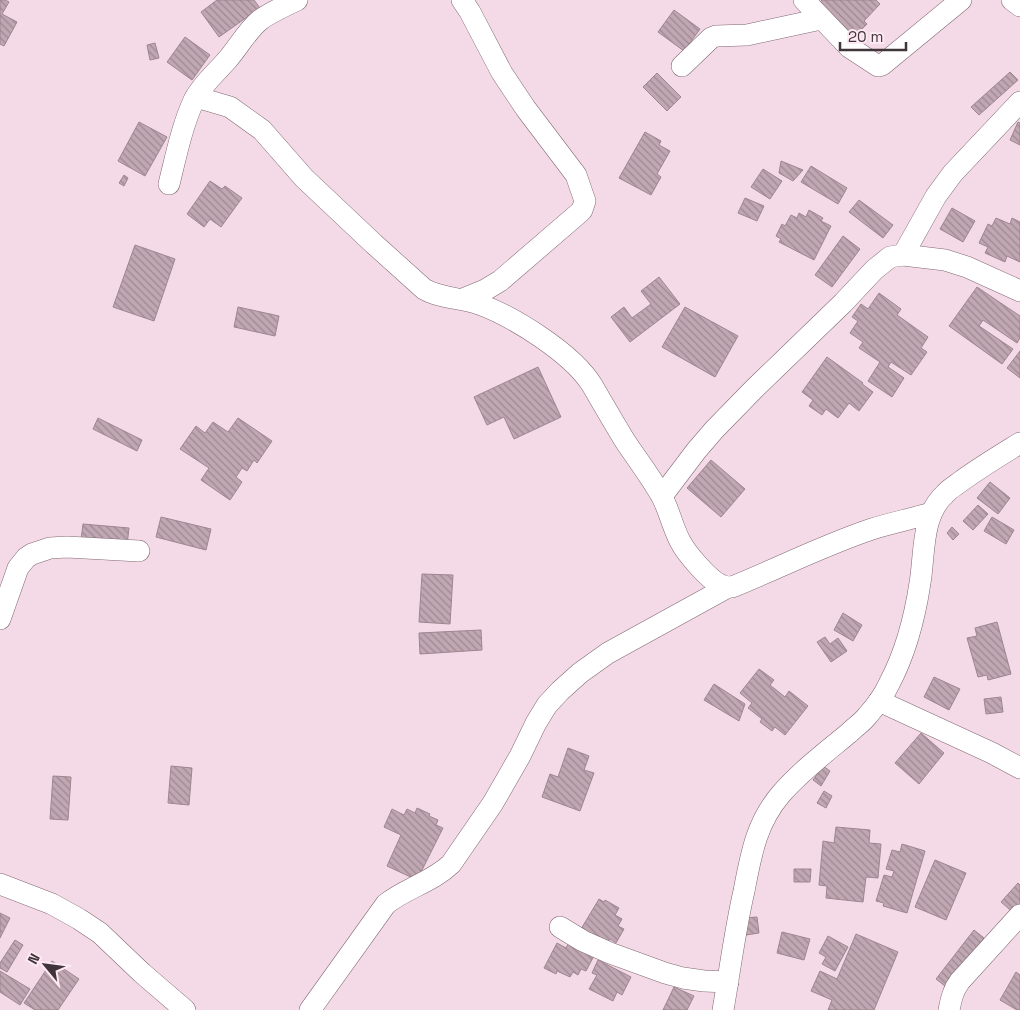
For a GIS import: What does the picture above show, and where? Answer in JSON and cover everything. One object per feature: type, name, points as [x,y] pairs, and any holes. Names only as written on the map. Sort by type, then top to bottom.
[{"type":"street","points":[[169,184],[185,124],[200,90],[262,18],[297,0]]},
{"type":"street","points":[[462,0],[507,80],[526,109],[576,175],[585,201],[579,213],[500,281],[485,290],[463,299]]},
{"type":"street","points":[[804,0],[849,47],[877,66],[882,65],[961,0]]},
{"type":"street","points":[[1012,0],[1020,6]]},
{"type":"street","points":[[682,66],[711,38],[716,36],[747,36],[821,19]]},
{"type":"street","points":[[196,97],[230,108],[262,130],[310,184],[424,289],[463,299],[508,317],[546,341],[583,373],[662,496],[680,541],[714,581],[728,587]]},
{"type":"street","points":[[903,255],[936,196],[953,173],[1020,102]]},
{"type":"street","points":[[662,496],[714,430],[874,270],[890,257],[903,255],[945,260],[967,267],[1020,291]]},
{"type":"street","points":[[723,1010],[752,850],[766,816],[773,803],[783,791],[868,716],[879,701],[899,664],[914,615],[920,582],[924,541],[931,513],[944,494],[981,466],[1020,443]]},
{"type":"street","points":[[310,1010],[386,904],[397,895],[430,880],[452,864],[494,803],[547,705],[580,673],[608,653],[728,587],[821,548],[871,530],[931,513]]},
{"type":"street","points":[[0,619],[18,568],[32,554],[50,548],[66,547],[139,551]]},
{"type":"street","points":[[879,701],[992,753],[1020,768]]},
{"type":"street","points":[[0,884],[52,904],[93,928],[185,1010]]},
{"type":"street","points":[[949,1010],[952,995],[960,981],[1020,914]]},
{"type":"street","points":[[560,927],[610,953],[665,973],[704,982],[728,982]]},
{"type":"building","points":[[0,0],[9,2],[2,14],[17,22],[4,46],[0,44]]},
{"type":"building","points":[[217,0],[254,0],[260,8],[219,37],[201,12]]},
{"type":"building","points":[[822,0],[876,0],[880,4],[864,21],[867,24],[850,41],[816,6]]},
{"type":"building","points":[[674,10],[700,29],[684,51],[658,32]]},
{"type":"building","points":[[185,37],[210,55],[192,80],[167,62]]},
{"type":"building","points":[[155,43],[159,58],[150,60],[147,45]]},
{"type":"building","points":[[1010,72],[1018,80],[979,115],[971,107]]},
{"type":"building","points":[[657,73],[681,97],[667,111],[643,87]]},
{"type":"building","points":[[139,122],[167,137],[145,176],[118,161]]},
{"type":"building","points":[[1018,122],[1020,123],[1020,145],[1010,140]]},
{"type":"building","points":[[645,132],[661,141],[659,145],[670,151],[657,174],[661,177],[651,195],[619,178]]},
{"type":"building","points":[[781,161],[803,170],[793,181],[779,173]]},
{"type":"building","points":[[811,166],[847,188],[838,204],[801,182]]},
{"type":"building","points":[[763,169],[782,181],[770,199],[751,187]]},
{"type":"building","points":[[124,175],[128,178],[124,186],[119,183]]},
{"type":"building","points":[[210,181],[222,189],[225,186],[242,198],[221,227],[210,219],[204,227],[187,214]]},
{"type":"building","points":[[745,198],[764,206],[757,221],[738,213]]},
{"type":"building","points":[[859,200],[893,225],[883,238],[849,212]]},
{"type":"building","points":[[952,208],[975,221],[963,242],[940,229]]},
{"type":"building","points":[[809,210],[823,218],[821,221],[831,226],[814,260],[779,242],[781,239],[776,236],[782,224],[785,226],[791,215],[797,218],[799,213],[806,217]]},
{"type":"building","points":[[996,218],[1010,224],[1012,218],[1020,222],[1020,262],[1007,256],[1005,262],[985,253],[988,247],[979,243],[988,224],[992,226]]},
{"type":"building","points":[[843,236],[860,249],[832,287],[815,275]]},
{"type":"building","points":[[135,245],[175,259],[154,321],[113,307]]},
{"type":"building","points":[[659,277],[680,304],[630,342],[611,317],[624,307],[632,318],[651,304],[641,291]]},
{"type":"building","points":[[977,287],[1020,316],[1020,338],[1017,343],[983,320],[979,326],[1013,349],[1002,364],[949,326]]},
{"type":"building","points":[[879,293],[901,309],[897,315],[928,337],[921,348],[927,352],[911,375],[891,362],[888,367],[904,378],[892,397],[868,381],[880,362],[859,348],[863,342],[850,333],[858,321],[852,317],[861,304],[868,309]]},
{"type":"building","points":[[238,307],[279,316],[275,336],[234,327]]},
{"type":"building","points":[[685,307],[738,336],[715,377],[662,347]]},
{"type":"building","points":[[1020,351],[1020,378],[1007,368]]},
{"type":"building","points":[[827,357],[873,392],[859,411],[849,403],[838,418],[826,409],[822,415],[809,406],[813,400],[802,392]]},
{"type":"building","points":[[538,367],[561,417],[514,439],[504,417],[487,425],[474,397]]},
{"type":"building","points":[[98,418],[142,440],[137,451],[93,429]]},
{"type":"building","points":[[238,418],[272,441],[257,463],[254,460],[247,471],[242,468],[236,477],[242,482],[230,500],[201,480],[209,468],[180,449],[196,426],[205,433],[213,422],[228,432]]},
{"type":"building","points":[[711,460],[745,489],[721,517],[687,488]]},
{"type":"building","points":[[990,482],[1010,498],[998,514],[977,498]]},
{"type":"building","points":[[978,505],[988,514],[973,530],[963,521]]},
{"type":"building","points":[[161,517],[211,529],[206,550],[156,537]]},
{"type":"building","points":[[992,517],[1014,530],[1006,544],[984,531]]},
{"type":"building","points":[[83,524],[129,528],[127,545],[81,540]]},
{"type":"building","points":[[952,527],[959,534],[953,540],[947,533]]},
{"type":"building","points":[[422,574],[453,575],[450,624],[419,622]]},
{"type":"building","points":[[843,613],[862,625],[853,641],[834,630]]},
{"type":"building","points":[[997,622],[1011,674],[988,680],[987,675],[978,677],[967,638],[977,636],[975,628]]},
{"type":"building","points":[[481,630],[482,650],[420,654],[419,633]]},
{"type":"building","points":[[825,637],[830,644],[838,638],[847,651],[831,662],[817,642]]},
{"type":"building","points":[[759,669],[774,680],[770,685],[785,697],[789,691],[808,706],[785,735],[775,727],[772,731],[760,722],[762,719],[748,708],[752,703],[740,693]]},
{"type":"building","points":[[934,677],[960,689],[949,710],[924,697]]},
{"type":"building","points":[[714,684],[745,704],[739,721],[704,700]]},
{"type":"building","points":[[1001,697],[1003,712],[986,714],[984,699]]},
{"type":"building","points":[[921,733],[944,753],[919,784],[895,763]]},
{"type":"building","points":[[568,748],[589,756],[584,770],[594,773],[580,811],[542,797],[550,774],[558,777]]},
{"type":"building","points":[[171,766],[192,768],[189,805],[168,803]]},
{"type":"building","points":[[823,766],[830,771],[821,786],[813,780]]},
{"type":"building","points":[[53,776],[71,777],[68,820],[50,819]]},
{"type":"building","points":[[824,791],[832,796],[826,808],[817,803]]},
{"type":"building","points":[[417,808],[438,820],[436,825],[443,828],[417,880],[387,866],[401,835],[384,827],[392,809],[404,815],[407,809],[415,813]]},
{"type":"building","points":[[836,827],[870,830],[869,843],[881,844],[878,878],[866,877],[863,902],[826,898],[827,886],[819,885],[823,841],[834,843]]},
{"type":"building","points":[[902,844],[925,851],[907,913],[883,906],[884,903],[876,901],[884,875],[892,877],[894,871],[886,869],[892,850],[900,852]]},
{"type":"building","points":[[935,860],[966,873],[946,920],[915,907]]},
{"type":"building","points":[[794,869],[811,869],[810,882],[794,882]]},
{"type":"building","points":[[1018,883],[1020,885],[1020,911],[1016,915],[1001,902]]},
{"type":"building","points":[[599,899],[604,902],[605,900],[619,908],[615,915],[622,919],[618,926],[624,929],[616,943],[610,939],[607,944],[581,929]]},
{"type":"building","points":[[0,913],[10,918],[0,938]]},
{"type":"building","points":[[757,917],[759,933],[746,935],[743,918]]},
{"type":"building","points":[[974,930],[984,938],[945,986],[936,979]]},
{"type":"building","points":[[782,932],[810,939],[804,960],[777,953]]},
{"type":"building","points":[[856,934],[898,952],[874,1010],[828,1010],[832,1000],[811,991],[820,971],[837,979]]},
{"type":"building","points":[[828,936],[848,947],[835,971],[822,964],[826,957],[819,953]]},
{"type":"building","points":[[571,939],[596,952],[586,971],[581,969],[578,975],[573,972],[570,977],[557,971],[556,974],[544,968],[557,943],[566,948]]},
{"type":"building","points":[[15,940],[23,945],[7,972],[0,968],[0,963]]},
{"type":"building","points":[[598,960],[631,977],[622,995],[617,992],[613,1001],[589,989],[597,975],[592,973]]},
{"type":"building","points":[[52,961],[79,979],[58,1010],[35,1010],[24,1003]]},
{"type":"building","points":[[0,971],[30,989],[20,1005],[0,992]]},
{"type":"building","points":[[1016,972],[1020,975],[1020,1010],[1000,1000]]},
{"type":"building","points":[[674,987],[694,996],[687,1010],[663,1010]]}]
